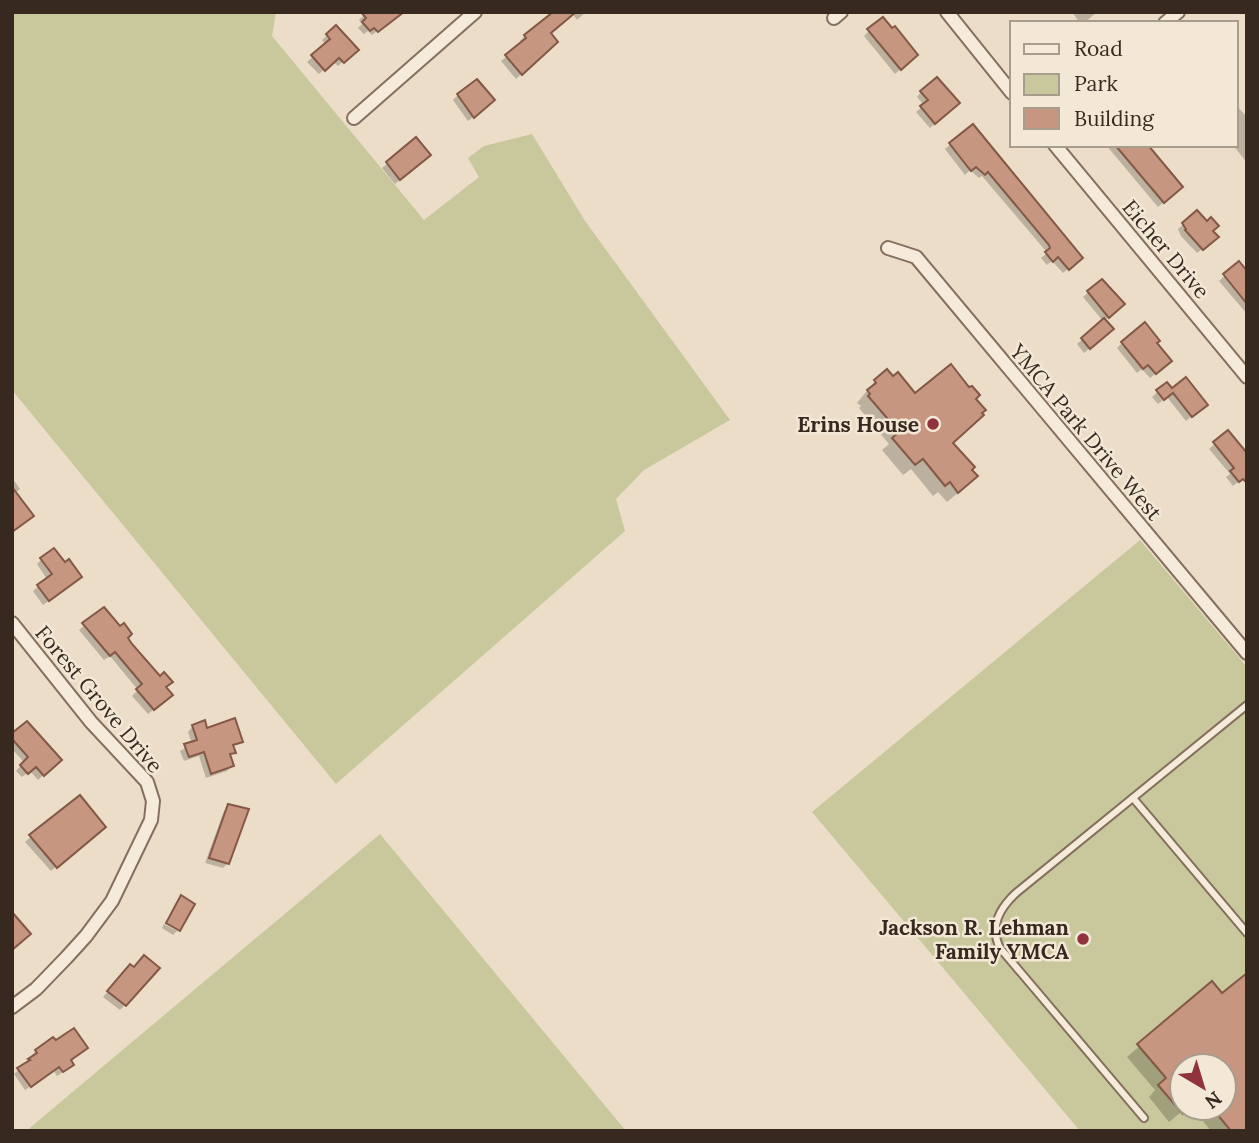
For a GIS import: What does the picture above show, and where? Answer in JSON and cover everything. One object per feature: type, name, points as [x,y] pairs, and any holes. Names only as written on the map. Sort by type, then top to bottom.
[{"type":"street","points":[[354,118],[475,12]]},
{"type":"street","points":[[947,12],[1010,91]]},
{"type":"street","name":"Eicher Drive","points":[[1057,147],[1247,376]]},
{"type":"street","name":"YMCA Park Drive West","points":[[888,248],[916,257],[1247,653]]},
{"type":"street","name":"Forest Grove Drive","points":[[12,623],[90,722],[146,782],[153,801],[151,820],[112,901],[66,958],[36,989],[12,1007]]},
{"type":"lane","points":[[1144,1118],[1000,948],[995,929],[1004,904],[1016,893],[1247,705]]},
{"type":"lane","points":[[1133,798],[1247,933]]},
{"type":"green space","points":[[12,12],[276,12],[272,36],[424,220],[479,177],[468,158],[484,146],[532,134],[585,221],[730,420],[644,470],[616,499],[625,531],[336,784],[12,390]]},
{"type":"green space","name":"Jackson R. Lehman Family YMCA","points":[[1140,540],[1247,667],[1247,1131],[1080,1131],[812,812]]},
{"type":"green space","points":[[380,834],[626,1131],[26,1131]]},
{"type":"building","points":[[361,12],[404,12],[378,32],[374,28],[370,31],[362,22],[366,18]]},
{"type":"building","points":[[553,12],[576,12],[551,33],[558,42],[522,75],[505,55],[526,38],[524,35]]},
{"type":"building","points":[[883,17],[892,28],[895,26],[918,55],[901,70],[867,29]]},
{"type":"building","points":[[336,25],[359,50],[344,63],[339,58],[325,71],[311,55],[330,39],[326,34]]},
{"type":"building","points":[[937,77],[960,103],[935,124],[920,106],[928,100],[920,91]]},
{"type":"building","points":[[477,79],[495,100],[474,118],[457,94]]},
{"type":"building","points":[[973,124],[1083,258],[1069,270],[1058,257],[1053,262],[1045,252],[1050,248],[1049,245],[988,172],[985,175],[976,167],[971,171],[949,143]]},
{"type":"building","points":[[416,137],[431,155],[400,180],[386,162]]},
{"type":"building","points":[[1117,147],[1150,147],[1183,187],[1164,203]]},
{"type":"building","points":[[1197,210],[1207,221],[1211,217],[1219,226],[1213,231],[1219,237],[1203,250],[1182,223]]},
{"type":"building","points":[[1239,261],[1247,271],[1247,304],[1223,274]]},
{"type":"building","points":[[1102,279],[1125,304],[1109,318],[1087,291]]},
{"type":"building","points":[[1104,318],[1114,329],[1090,349],[1081,338]]},
{"type":"building","points":[[1145,322],[1172,361],[1156,374],[1148,365],[1143,369],[1121,342]]},
{"type":"building","name":"Erins House","points":[[951,364],[969,387],[972,386],[980,395],[976,399],[986,410],[982,413],[984,415],[953,443],[975,467],[972,470],[978,476],[958,493],[950,482],[945,486],[923,459],[915,465],[892,438],[899,432],[868,396],[870,394],[867,390],[887,369],[893,376],[898,372],[915,393]]},
{"type":"building","points":[[1186,377],[1208,405],[1192,417],[1173,393],[1164,400],[1156,390],[1167,382],[1172,388]]},
{"type":"building","points":[[1228,430],[1247,453],[1247,483],[1243,479],[1239,482],[1230,471],[1234,468],[1213,442]]},
{"type":"building","points":[[12,487],[34,516],[12,532]]},
{"type":"building","points":[[54,548],[65,562],[69,559],[82,577],[49,601],[37,585],[52,574],[40,558]]},
{"type":"building","points":[[104,607],[120,626],[124,623],[132,634],[128,638],[132,644],[160,676],[164,672],[173,682],[166,687],[173,695],[154,710],[136,689],[142,684],[115,652],[110,656],[82,623]]},
{"type":"building","points":[[235,718],[243,742],[233,745],[236,753],[230,754],[234,766],[211,774],[204,752],[189,757],[184,744],[197,740],[192,725],[205,720],[207,728]]},
{"type":"building","points":[[27,721],[62,760],[44,776],[36,767],[28,774],[20,765],[28,757],[12,739],[12,733]]},
{"type":"building","points":[[80,795],[106,827],[57,868],[29,835]]},
{"type":"building","points":[[228,804],[249,809],[229,864],[209,858]]},
{"type":"building","points":[[181,895],[195,904],[180,931],[166,923]]},
{"type":"building","points":[[12,912],[31,934],[12,950]]},
{"type":"building","points":[[144,955],[160,968],[126,1006],[107,991],[130,964],[134,967]]},
{"type":"building","points":[[1247,973],[1247,1131],[1231,1131],[1224,1122],[1238,1122],[1238,1052],[1168,1052],[1168,1097],[1158,1085],[1166,1078],[1137,1044],[1212,981],[1222,993]]},
{"type":"building","points":[[74,1028],[88,1048],[71,1060],[74,1065],[63,1072],[59,1067],[31,1087],[17,1068],[30,1060],[28,1059],[37,1053],[35,1050],[53,1037],[56,1040]]},
{"type":"place","name":"Erins House","points":[[933,424]]},
{"type":"place","name":"Jackson R. Lehman Family YMCA","points":[[1083,939]]}]
